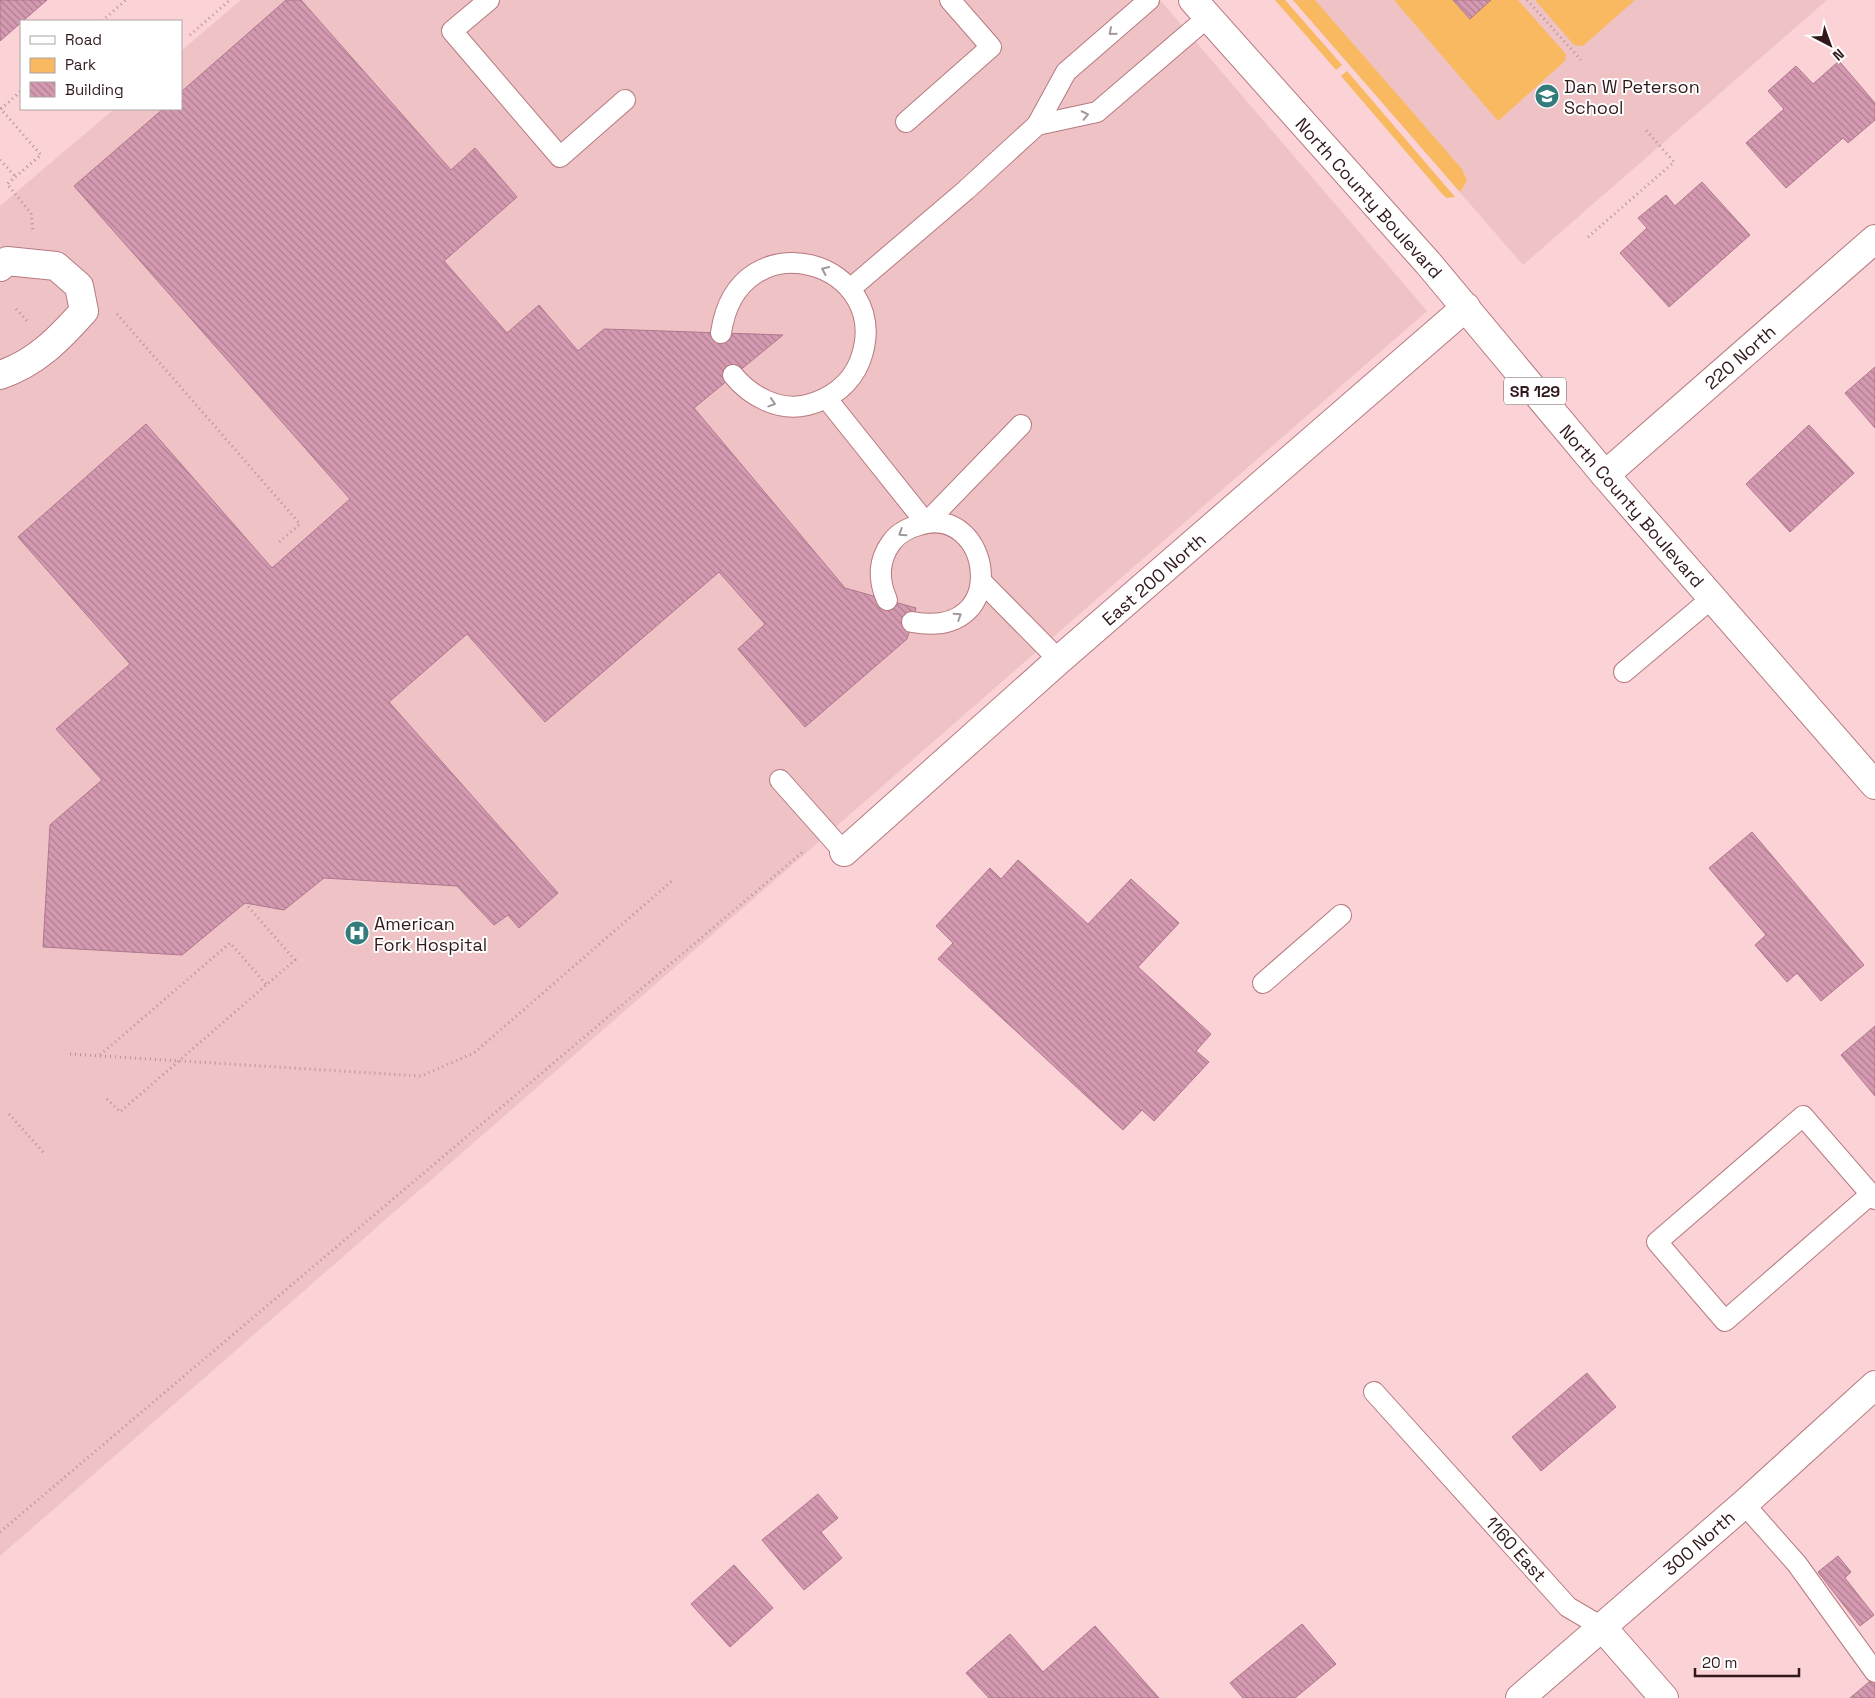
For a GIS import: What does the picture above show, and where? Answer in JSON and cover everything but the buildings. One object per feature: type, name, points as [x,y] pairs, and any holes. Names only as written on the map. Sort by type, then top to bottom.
[{"type":"street","name":"North County Boulevard","points":[[1200,9],[1466,307],[1605,475],[1875,785]]},
{"type":"street","name":"220 North","points":[[1605,475],[1875,239]]},
{"type":"street","points":[[0,267],[7,261],[56,266],[78,286],[84,311],[61,337],[34,360],[0,375]]},
{"type":"street","name":"East 200 North","points":[[844,852],[1059,660],[1466,307]]},
{"type":"street","name":"300 North","points":[[1520,1698],[1744,1504],[1875,1385]]},
{"type":"street","name":"1160 East","points":[[1602,1627],[1664,1698]]},
{"type":"lane","points":[[489,0],[452,31],[560,158],[626,100]]},
{"type":"lane","points":[[906,122],[991,47],[950,0]]},
{"type":"lane","points":[[850,289],[966,190],[1037,125],[1066,72],[1149,0]]},
{"type":"lane","points":[[1037,125],[1097,112],[1200,9]]},
{"type":"lane","points":[[721,332],[723,318],[732,296],[748,278],[768,267],[790,262],[813,265],[833,274],[850,289],[860,307],[866,327],[864,349],[857,369],[844,386],[827,399],[805,406],[781,406],[759,398],[734,375]]},
{"type":"lane","points":[[827,399],[926,523]]},
{"type":"lane","points":[[926,523],[1021,426]]},
{"type":"lane","points":[[888,600],[881,585],[880,568],[885,551],[895,538],[909,528],[926,523],[941,524],[956,529],[968,539],[977,551],[982,566],[982,582],[974,601],[960,616],[948,622],[931,626],[912,622]]},
{"type":"lane","points":[[982,582],[1059,660]]},
{"type":"lane","points":[[1624,672],[1712,598]]},
{"type":"lane","points":[[780,780],[844,852]]},
{"type":"lane","points":[[1263,983],[1341,916]]},
{"type":"lane","points":[[1803,1116],[1873,1197],[1725,1321],[1657,1242],[1803,1116]]},
{"type":"lane","name":"1160 East","points":[[1374,1392],[1568,1607],[1602,1627]]},
{"type":"lane","points":[[1744,1504],[1797,1564],[1875,1672]]},
{"type":"path","points":[[103,20],[126,0]]},
{"type":"path","points":[[190,35],[230,0]]},
{"type":"path","points":[[1527,0],[1581,60]]},
{"type":"path","points":[[20,92],[0,109],[41,155],[6,184],[31,213],[33,232]]},
{"type":"path","points":[[1588,237],[1674,162],[1644,128]]},
{"type":"path","points":[[0,160],[16,177]]},
{"type":"path","points":[[111,308],[300,524],[278,543]]},
{"type":"path","points":[[0,1532],[811,844]]},
{"type":"path","points":[[70,1054],[420,1076],[474,1053],[673,880]]},
{"type":"path","points":[[107,1098],[120,1112],[295,960],[245,903]]},
{"type":"path","points":[[100,1055],[230,943],[266,984]]},
{"type":"path","points":[[9,1114],[44,1153]]},
{"type":"shaded area","name":"American Fork Hospital","points":[[241,0],[1160,0],[1427,311],[0,1556],[0,206],[113,110],[182,110],[182,50]]},
{"type":"shaded area","name":"Dan W Peterson School","points":[[1293,0],[1827,0],[1523,265]]},
{"type":"green space","points":[[1275,0],[1285,0],[1342,65],[1336,70]]},
{"type":"green space","points":[[1293,0],[1315,0],[1462,169],[1467,181],[1460,192]]},
{"type":"green space","points":[[1394,0],[1453,0],[1470,19],[1491,0],[1518,0],[1566,54],[1565,61],[1498,121]]},
{"type":"green space","points":[[1535,0],[1635,0],[1583,46],[1574,45]]},
{"type":"green space","points":[[1347,71],[1455,197],[1447,198],[1443,195],[1341,76]]},
{"type":"place","name":"Dan W Peterson School","points":[[1547,96]]},
{"type":"place","name":"American Fork Hospital","points":[[357,933]]}]
